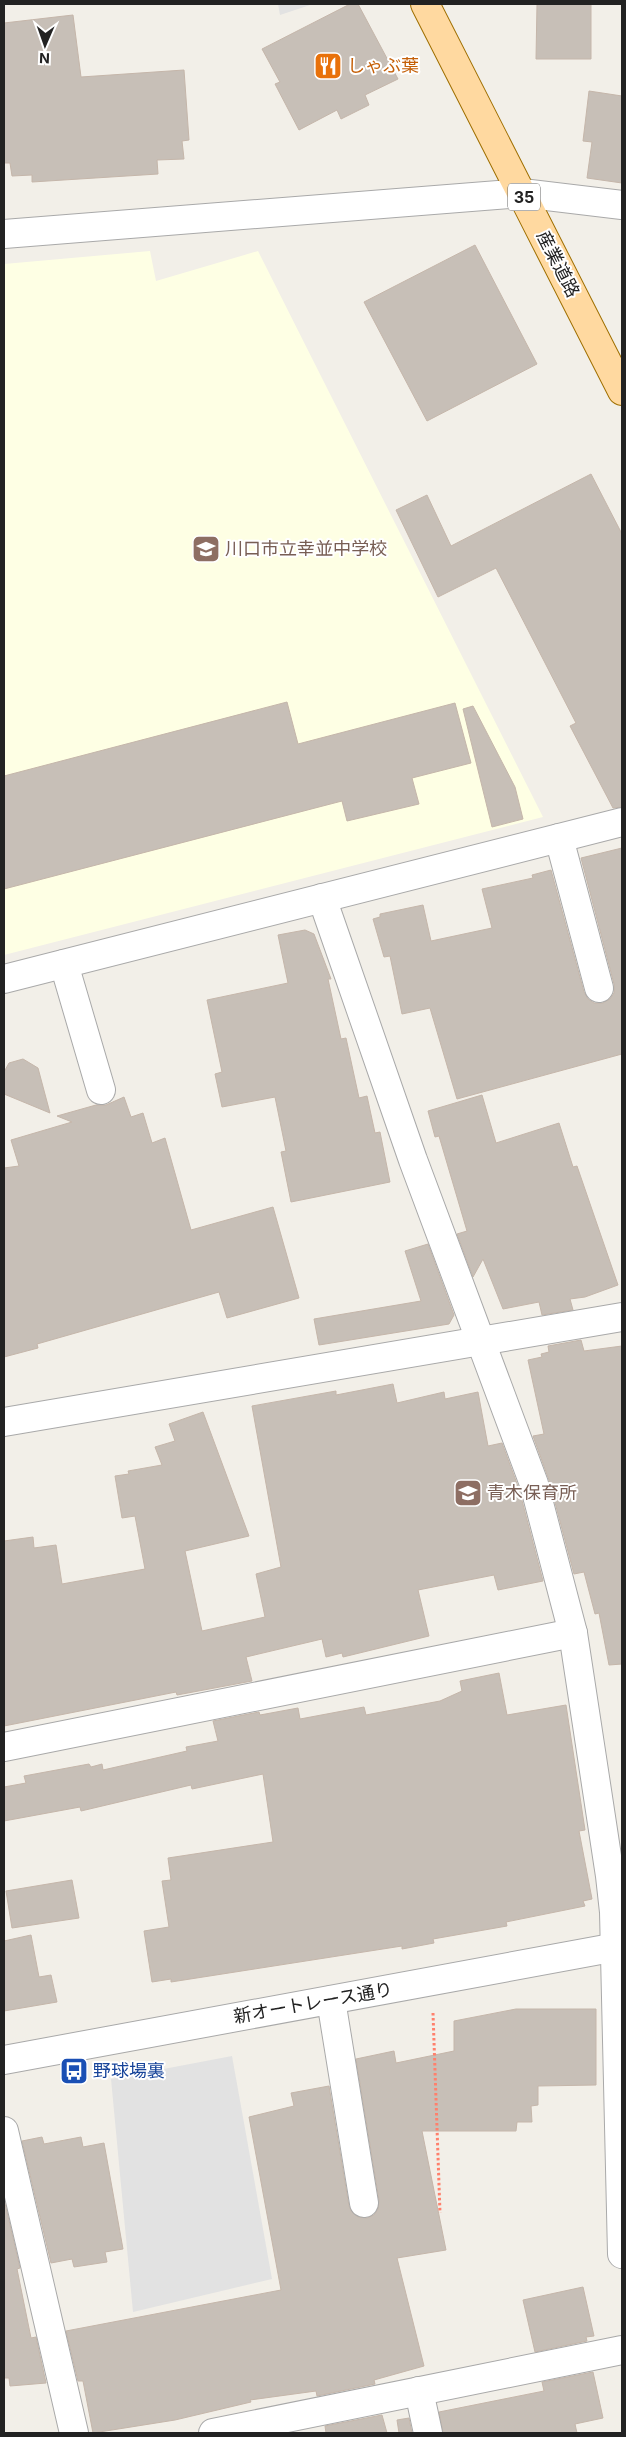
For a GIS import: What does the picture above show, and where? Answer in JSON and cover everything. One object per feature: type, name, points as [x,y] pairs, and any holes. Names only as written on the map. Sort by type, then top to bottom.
[{"type":"main road","name":"産業道路","points":[[425,4],[622,391]]},
{"type":"street","points":[[4,234],[522,193],[622,205]]},
{"type":"street","points":[[4,979],[622,822]]},
{"type":"street","points":[[559,838],[598,988]]},
{"type":"street","points":[[322,898],[413,1160],[534,1484],[573,1633],[619,1946],[622,2254]]},
{"type":"street","points":[[64,964],[101,1090]]},
{"type":"street","points":[[4,1422],[622,1317]]},
{"type":"street","points":[[4,1746],[573,1633]]},
{"type":"street","name":"新オートレース通り","points":[[4,2060],[619,1946]]},
{"type":"street","points":[[331,2000],[364,2203]]},
{"type":"street","points":[[4,2131],[74,2433]]},
{"type":"street","points":[[213,2433],[622,2350]]},
{"type":"street","points":[[419,2391],[428,2433]]},
{"type":"path","points":[[433,2010],[440,2213]]},
{"type":"shaded area","points":[[278,4],[313,4],[280,15]]},
{"type":"shaded area","name":"川口市立幸並中学校","points":[[150,251],[156,281],[258,251],[543,817],[4,955],[4,264]]},
{"type":"shaded area","points":[[232,2056],[272,2279],[133,2312],[111,2079]]},
{"type":"building","points":[[350,4],[358,4],[398,79],[365,95],[369,105],[341,119],[337,110],[299,130],[275,84],[280,82],[262,49]]},
{"type":"building","points":[[537,4],[591,4],[591,59],[536,59]]},
{"type":"building","points":[[73,15],[81,77],[184,70],[189,140],[182,141],[184,159],[157,160],[158,174],[32,182],[32,175],[12,176],[10,163],[4,163],[4,23]]},
{"type":"building","points":[[589,91],[622,96],[622,183],[587,178],[592,142],[583,141]]},
{"type":"building","points":[[475,245],[537,364],[427,421],[364,302]]},
{"type":"building","points":[[591,474],[622,534],[622,807],[613,808],[570,726],[576,723],[496,568],[438,597],[396,510],[427,495],[451,546]]},
{"type":"building","points":[[287,702],[298,744],[455,703],[471,763],[412,778],[419,804],[347,821],[342,801],[4,889],[4,776]]},
{"type":"building","points":[[473,706],[515,787],[523,819],[492,827],[463,709]]},
{"type":"building","points":[[622,848],[622,1054],[457,1099],[430,1008],[402,1014],[390,956],[384,957],[373,919],[380,917],[380,914],[423,905],[431,941],[492,928],[482,889],[533,878],[532,875],[551,870],[584,992],[588,999],[594,1003],[603,1003],[610,999],[614,993],[614,984],[581,858]]},
{"type":"building","points":[[305,930],[314,934],[331,979],[328,979],[341,1039],[346,1038],[359,1098],[367,1096],[375,1133],[380,1132],[390,1182],[291,1202],[281,1152],[286,1151],[275,1097],[222,1107],[215,1074],[222,1072],[207,1000],[288,983],[278,935]]},
{"type":"building","points":[[23,1059],[38,1068],[50,1113],[4,1094],[4,1072],[9,1063]]},
{"type":"building","points":[[482,1095],[496,1143],[559,1123],[573,1167],[577,1166],[618,1285],[585,1297],[570,1299],[573,1310],[542,1315],[539,1302],[503,1309],[483,1259],[473,1277],[457,1234],[467,1231],[439,1136],[435,1137],[428,1111]]},
{"type":"building","points":[[124,1097],[131,1117],[143,1113],[152,1143],[165,1138],[191,1230],[273,1207],[299,1298],[227,1318],[219,1292],[37,1344],[38,1348],[4,1357],[4,1168],[19,1166],[11,1140],[72,1122],[57,1116],[96,1105],[106,1105]]},
{"type":"building","points":[[428,1244],[454,1315],[449,1324],[319,1345],[314,1319],[421,1301],[405,1251]]},
{"type":"building","points":[[581,1340],[584,1351],[622,1346],[622,1664],[609,1665],[599,1613],[595,1614],[584,1572],[574,1574],[549,1480],[533,1436],[544,1434],[528,1360],[542,1357],[541,1354],[549,1352],[548,1346]]},
{"type":"building","points":[[393,1384],[397,1403],[444,1392],[445,1399],[478,1392],[488,1446],[502,1443],[519,1489],[543,1581],[498,1590],[494,1575],[418,1590],[429,1636],[343,1657],[342,1653],[326,1657],[322,1639],[246,1657],[252,1681],[177,1695],[176,1692],[4,1726],[4,1541],[33,1537],[34,1548],[56,1545],[62,1584],[145,1569],[135,1516],[122,1518],[115,1476],[129,1474],[128,1471],[162,1465],[155,1447],[175,1441],[169,1424],[203,1412],[249,1536],[185,1551],[202,1631],[265,1617],[256,1574],[281,1567],[252,1406],[336,1391],[336,1395]]},
{"type":"building","points":[[499,1673],[507,1715],[566,1705],[585,1830],[579,1831],[592,1899],[583,1901],[585,1906],[506,1922],[507,1926],[433,1939],[434,1943],[402,1949],[402,1946],[171,1982],[171,1979],[152,1982],[144,1931],[169,1927],[162,1881],[171,1880],[168,1858],[273,1842],[263,1774],[192,1789],[191,1785],[81,1811],[80,1807],[4,1821],[4,1787],[26,1783],[24,1776],[89,1764],[91,1767],[102,1764],[103,1770],[187,1751],[186,1747],[218,1741],[213,1721],[259,1712],[260,1715],[298,1708],[300,1719],[364,1707],[366,1715],[440,1701],[462,1691],[460,1681]]},
{"type":"building","points":[[72,1880],[79,1918],[12,1928],[6,1891]]},
{"type":"building","points":[[31,1935],[39,1977],[51,1975],[57,2002],[4,2011],[4,1941]]},
{"type":"building","points":[[516,2009],[596,2009],[596,2085],[538,2086],[538,2105],[531,2106],[532,2122],[517,2122],[516,2131],[422,2131],[446,2250],[397,2258],[424,2366],[374,2380],[375,2384],[317,2396],[316,2391],[250,2400],[251,2402],[175,2420],[93,2433],[83,2381],[78,2381],[66,2331],[281,2290],[249,2117],[294,2106],[291,2093],[329,2086],[349,2206],[358,2217],[367,2218],[374,2215],[378,2209],[379,2200],[356,2059],[394,2051],[396,2063],[454,2051],[454,2021]]},
{"type":"building","points":[[42,2137],[44,2144],[81,2137],[83,2147],[104,2143],[123,2249],[105,2252],[107,2262],[74,2267],[72,2259],[51,2263],[22,2141]]},
{"type":"building","points":[[4,2199],[20,2268],[17,2269],[31,2338],[36,2337],[46,2383],[10,2386],[9,2378],[4,2378]]},
{"type":"building","points":[[583,2287],[594,2336],[586,2337],[587,2341],[535,2352],[523,2300]]},
{"type":"building","points":[[593,2372],[603,2418],[575,2424],[577,2433],[443,2433],[439,2412],[544,2391],[542,2382]]},
{"type":"building","points":[[382,2415],[387,2433],[326,2433],[325,2426]]},
{"type":"building","points":[[409,2418],[412,2433],[399,2433],[397,2420]]},
{"type":"place","name":"しゃぶ葉","points":[[328,66]]},
{"type":"place","name":"川口市立幸並中学校","points":[[206,549]]},
{"type":"place","name":"青木保育所","points":[[468,1493]]},
{"type":"place","name":"野球場裏","points":[[74,2071]]}]
